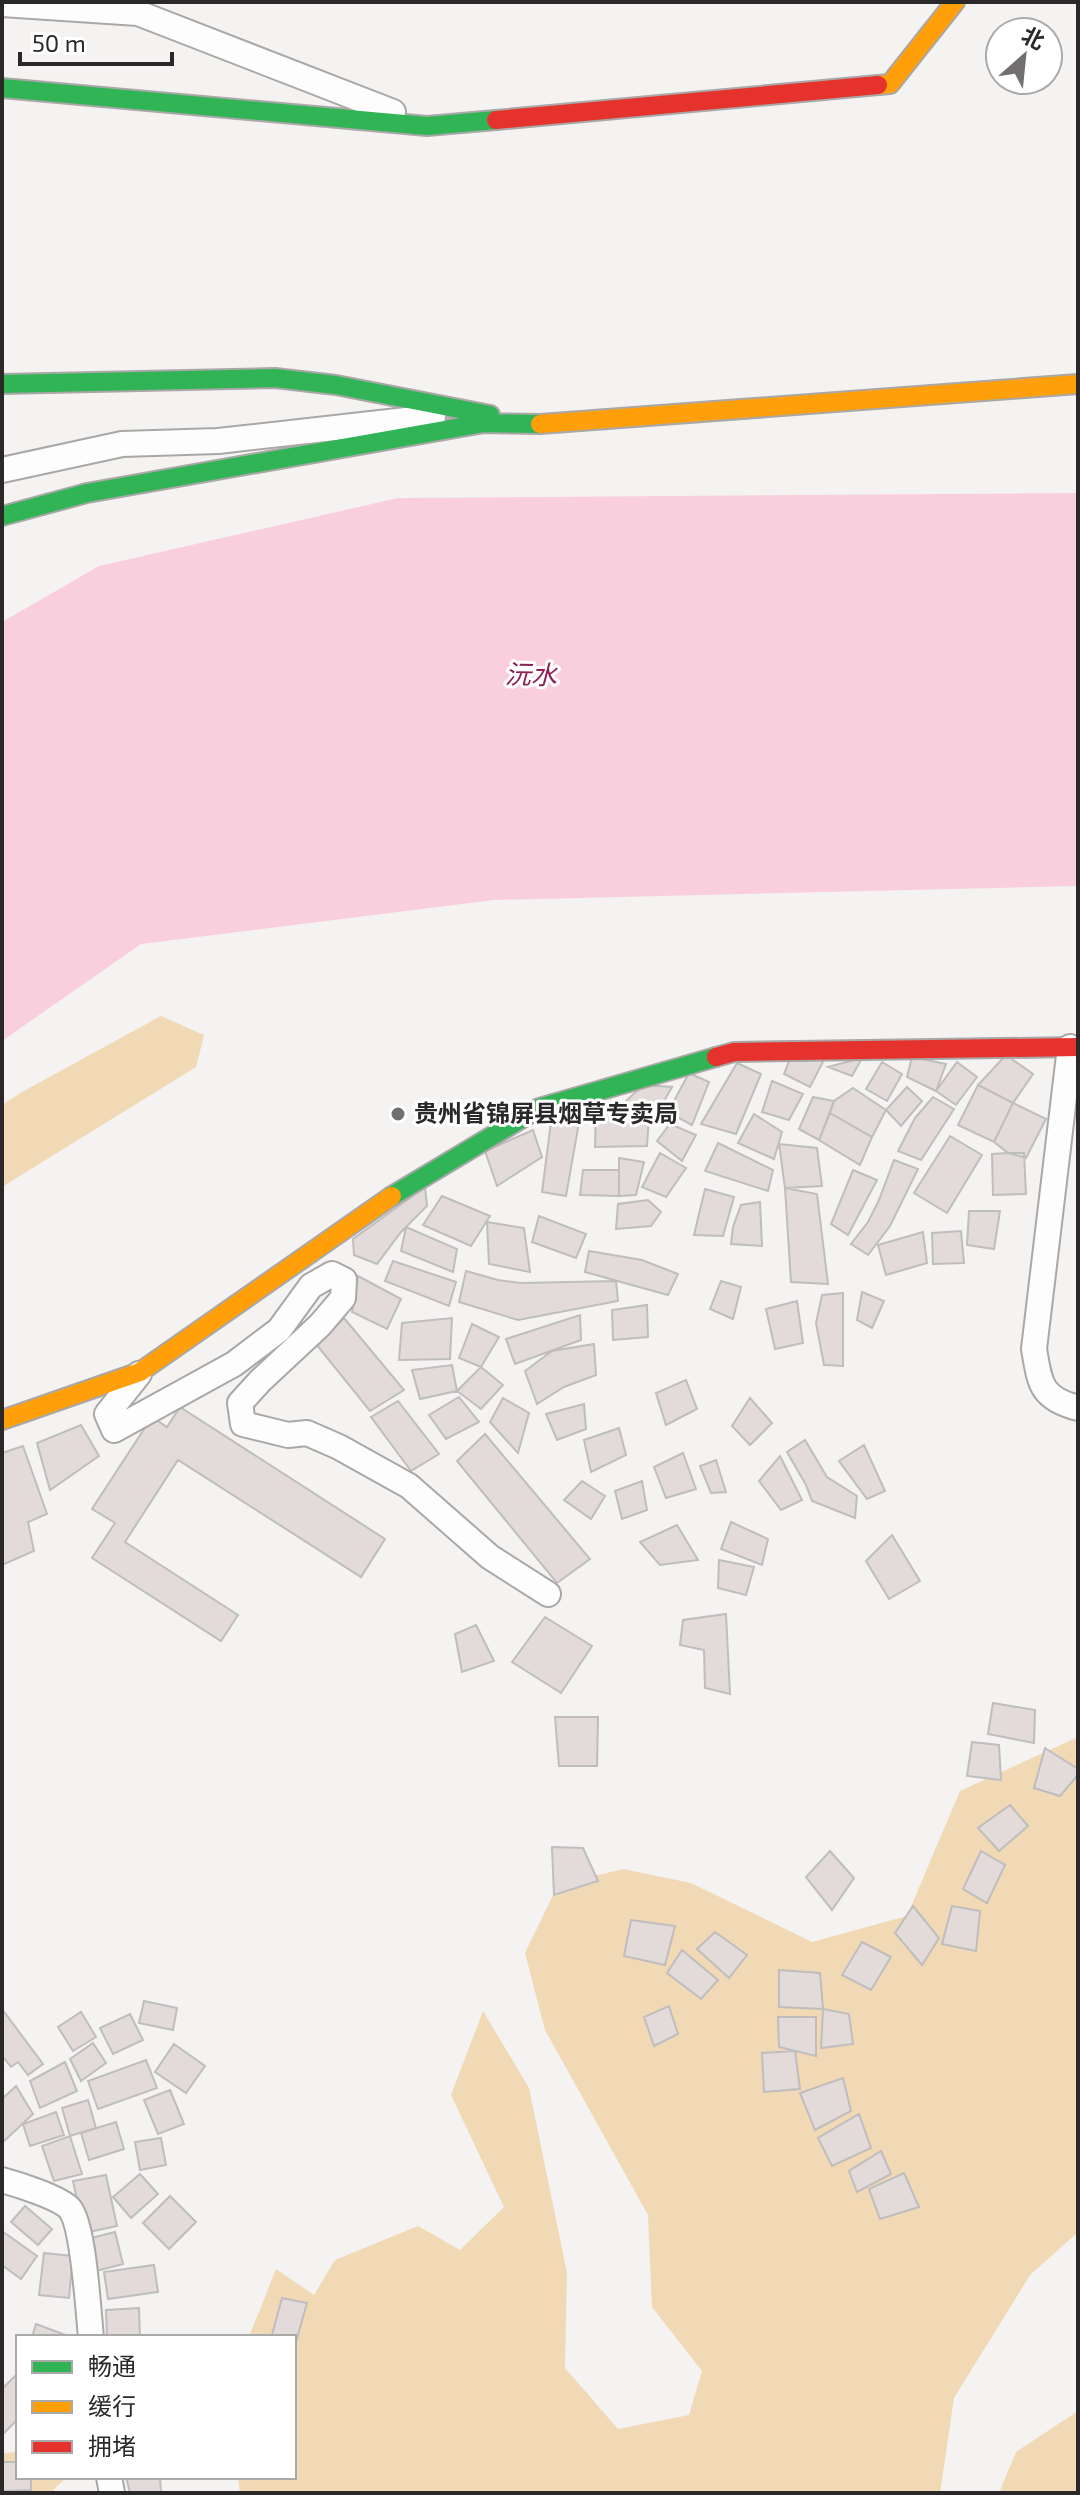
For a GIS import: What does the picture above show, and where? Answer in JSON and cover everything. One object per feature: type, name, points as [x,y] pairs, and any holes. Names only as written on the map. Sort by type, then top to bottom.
[{"type":"main road","points":[[2,88],[427,126],[890,84],[955,2]]},
{"type":"main road","points":[[2,384],[275,378],[336,385],[479,411],[525,425]]},
{"type":"main road","points":[[2,516],[87,493],[484,423],[525,425],[1078,384]]},
{"type":"main road","points":[[2,1420],[140,1372],[405,1187],[539,1108],[734,1052],[1074,1047]]},
{"type":"street","points":[[2,4],[138,13],[427,126]]},
{"type":"street","points":[[2,470],[122,444],[218,441],[479,411]]},
{"type":"street","points":[[1074,1047],[1034,1349],[1040,1383],[1059,1403],[1078,1408]]},
{"type":"street","points":[[140,1372],[107,1414],[114,1430],[234,1364],[279,1330],[311,1286],[332,1274],[344,1280],[343,1298],[320,1325],[240,1403],[243,1424],[288,1435],[307,1433],[397,1479],[490,1557],[548,1594]]},
{"type":"street","points":[[2,2180],[31,2189],[69,2207],[78,2227],[91,2335]]},
{"type":"shaded area","points":[[161,1016],[204,1035],[196,1067],[2,1187],[2,1105]]},
{"type":"shaded area","points":[[1078,1737],[1078,2232],[1030,2275],[954,2398],[940,2493],[240,2493],[238,2479],[296,2479],[296,2335],[250,2335],[276,2269],[314,2295],[335,2260],[418,2226],[460,2250],[504,2207],[451,2095],[483,2011],[529,2088],[567,2273],[565,2368],[618,2429],[689,2415],[702,2371],[652,2307],[648,2215],[545,2030],[525,1953],[558,1885],[623,1869],[691,1883],[812,1942],[907,1916],[960,1791]]},
{"type":"shaded area","points":[[1078,2411],[1078,2493],[999,2493],[1016,2452]]},
{"type":"shaded area","points":[[16,2451],[16,2479],[65,2479],[53,2493],[2,2493],[2,2454]]},
{"type":"water","name":"沅水","points":[[1078,493],[1078,886],[494,900],[141,944],[2,1041],[2,622],[99,566],[398,498]]},
{"type":"building","points":[[1006,1055],[1033,1074],[1013,1103],[978,1085]]},
{"type":"building","points":[[791,1056],[825,1058],[810,1087],[784,1074]]},
{"type":"building","points":[[912,1057],[946,1064],[936,1091],[907,1077]]},
{"type":"building","points":[[862,1058],[852,1076],[828,1067]]},
{"type":"building","points":[[882,1062],[902,1074],[887,1101],[866,1089]]},
{"type":"building","points":[[957,1062],[977,1077],[956,1105],[936,1091]]},
{"type":"building","points":[[737,1063],[761,1074],[736,1134],[701,1124]]},
{"type":"building","points":[[689,1073],[709,1082],[692,1125],[668,1112]]},
{"type":"building","points":[[772,1081],[803,1094],[789,1120],[762,1112]]},
{"type":"building","points":[[643,1085],[672,1087],[654,1119],[623,1104]]},
{"type":"building","points":[[978,1085],[1013,1103],[994,1142],[958,1125]]},
{"type":"building","points":[[907,1087],[922,1101],[901,1126],[886,1110]]},
{"type":"building","points":[[853,1088],[886,1110],[872,1137],[830,1113],[834,1101]]},
{"type":"building","points":[[813,1097],[834,1101],[819,1140],[799,1129]]},
{"type":"building","points":[[933,1097],[954,1109],[921,1160],[898,1151],[915,1118]]},
{"type":"building","points":[[1013,1103],[1046,1119],[1026,1158],[1008,1153],[994,1142]]},
{"type":"building","points":[[596,1109],[649,1116],[647,1146],[595,1147]]},
{"type":"building","points":[[830,1113],[872,1137],[860,1165],[819,1140]]},
{"type":"building","points":[[552,1114],[580,1117],[566,1196],[542,1192]]},
{"type":"building","points":[[754,1114],[782,1132],[774,1159],[738,1143]]},
{"type":"building","points":[[670,1124],[696,1135],[682,1161],[657,1141]]},
{"type":"building","points":[[533,1130],[542,1157],[497,1186],[485,1151]]},
{"type":"building","points":[[950,1136],[982,1155],[947,1213],[914,1193]]},
{"type":"building","points":[[718,1143],[773,1170],[768,1191],[705,1171]]},
{"type":"building","points":[[779,1144],[817,1148],[822,1186],[785,1188]]},
{"type":"building","points":[[660,1153],[686,1168],[666,1197],[642,1187]]},
{"type":"building","points":[[1024,1153],[1026,1194],[993,1195],[992,1154]]},
{"type":"building","points":[[619,1158],[644,1162],[636,1195],[619,1196]]},
{"type":"building","points":[[894,1160],[918,1169],[890,1226],[868,1255],[851,1244],[868,1222]]},
{"type":"building","points":[[583,1170],[619,1170],[619,1196],[580,1195]]},
{"type":"building","points":[[853,1170],[877,1180],[848,1235],[831,1224]]},
{"type":"building","points":[[425,1187],[427,1206],[401,1232],[377,1264],[354,1255],[353,1239]]},
{"type":"building","points":[[785,1188],[817,1194],[828,1284],[791,1282]]},
{"type":"building","points":[[705,1189],[734,1197],[723,1236],[694,1235]]},
{"type":"building","points":[[442,1196],[490,1216],[471,1246],[423,1225]]},
{"type":"building","points":[[648,1200],[661,1212],[651,1226],[616,1229],[618,1204]]},
{"type":"building","points":[[760,1202],[762,1246],[731,1244],[741,1205]]},
{"type":"building","points":[[969,1211],[1000,1211],[994,1249],[967,1245]]},
{"type":"building","points":[[539,1216],[586,1234],[576,1258],[532,1242]]},
{"type":"building","points":[[487,1222],[524,1228],[530,1272],[489,1264]]},
{"type":"building","points":[[406,1227],[457,1249],[453,1272],[401,1251]]},
{"type":"building","points":[[961,1231],[964,1263],[933,1264],[932,1233]]},
{"type":"building","points":[[923,1232],[927,1263],[886,1275],[878,1245]]},
{"type":"building","points":[[589,1251],[642,1260],[678,1274],[668,1295],[585,1272]]},
{"type":"building","points":[[393,1261],[456,1282],[449,1306],[385,1281]]},
{"type":"building","points":[[466,1271],[520,1283],[616,1281],[618,1301],[518,1320],[459,1302]]},
{"type":"building","points":[[358,1276],[401,1299],[387,1329],[352,1312]]},
{"type":"building","points":[[721,1281],[741,1287],[733,1319],[710,1309]]},
{"type":"building","points":[[862,1292],[884,1301],[872,1328],[857,1320]]},
{"type":"building","points":[[843,1293],[843,1366],[824,1365],[816,1323],[822,1295]]},
{"type":"building","points":[[797,1301],[803,1343],[775,1349],[766,1309]]},
{"type":"building","points":[[647,1305],[648,1337],[613,1340],[612,1310]]},
{"type":"building","points":[[580,1315],[581,1340],[515,1364],[506,1339]]},
{"type":"building","points":[[344,1318],[404,1390],[370,1411],[316,1344]]},
{"type":"building","points":[[452,1318],[450,1359],[399,1360],[402,1323]]},
{"type":"building","points":[[472,1324],[499,1337],[481,1367],[459,1358]]},
{"type":"building","points":[[594,1344],[596,1375],[564,1387],[537,1404],[525,1371],[552,1351]]},
{"type":"building","points":[[452,1365],[457,1391],[420,1399],[412,1370]]},
{"type":"building","points":[[481,1367],[503,1385],[481,1409],[457,1391]]},
{"type":"building","points":[[686,1380],[697,1409],[666,1425],[656,1393]]},
{"type":"building","points":[[459,1397],[479,1422],[446,1439],[429,1415]]},
{"type":"building","points":[[503,1398],[529,1413],[518,1453],[490,1422]]},
{"type":"building","points":[[750,1398],[772,1423],[750,1445],[732,1426]]},
{"type":"building","points":[[398,1401],[439,1454],[411,1471],[371,1417]]},
{"type":"building","points":[[584,1404],[586,1429],[557,1440],[546,1414]]},
{"type":"building","points":[[180,1407],[385,1539],[361,1577],[178,1460],[125,1542],[238,1615],[221,1641],[92,1558],[115,1523],[92,1509],[152,1417],[167,1427]]},
{"type":"building","points":[[81,1425],[99,1456],[50,1490],[37,1443]]},
{"type":"building","points":[[619,1428],[626,1455],[591,1472],[584,1440]]},
{"type":"building","points":[[485,1434],[590,1559],[557,1583],[457,1461]]},
{"type":"building","points":[[805,1440],[827,1477],[857,1496],[855,1518],[812,1501],[787,1452]]},
{"type":"building","points":[[864,1445],[885,1491],[867,1499],[839,1461]]},
{"type":"building","points":[[23,1446],[47,1514],[28,1522],[34,1551],[2,1565],[2,1453]]},
{"type":"building","points":[[683,1453],[696,1489],[666,1498],[654,1467]]},
{"type":"building","points":[[780,1456],[802,1500],[781,1510],[759,1481]]},
{"type":"building","points":[[716,1460],[726,1492],[711,1493],[700,1466]]},
{"type":"building","points":[[582,1481],[605,1496],[591,1519],[564,1500]]},
{"type":"building","points":[[642,1481],[647,1510],[622,1519],[615,1491]]},
{"type":"building","points":[[731,1522],[768,1539],[762,1565],[721,1549]]},
{"type":"building","points":[[677,1525],[698,1560],[660,1565],[640,1542]]},
{"type":"building","points":[[892,1535],[920,1581],[889,1599],[866,1561]]},
{"type":"building","points":[[719,1560],[754,1567],[746,1595],[718,1588]]},
{"type":"building","points":[[726,1614],[730,1694],[705,1688],[704,1650],[680,1645],[683,1620]]},
{"type":"building","points":[[545,1617],[592,1646],[561,1693],[512,1662]]},
{"type":"building","points":[[476,1625],[494,1661],[462,1672],[455,1634]]},
{"type":"building","points":[[993,1703],[1035,1710],[1034,1743],[988,1734]]},
{"type":"building","points":[[555,1717],[598,1717],[597,1766],[559,1766]]},
{"type":"building","points":[[972,1742],[999,1745],[1001,1780],[967,1776]]},
{"type":"building","points":[[1045,1748],[1078,1769],[1078,1775],[1060,1796],[1034,1788]]},
{"type":"building","points":[[1010,1805],[1028,1826],[999,1851],[978,1828]]},
{"type":"building","points":[[552,1847],[583,1848],[598,1881],[554,1895]]},
{"type":"building","points":[[830,1851],[854,1878],[832,1910],[806,1877]]},
{"type":"building","points":[[981,1851],[1005,1865],[987,1903],[963,1889]]},
{"type":"building","points":[[913,1906],[939,1938],[922,1965],[895,1933]]},
{"type":"building","points":[[952,1906],[980,1911],[976,1951],[942,1944]]},
{"type":"building","points":[[631,1920],[675,1926],[665,1965],[624,1956]]},
{"type":"building","points":[[715,1932],[747,1955],[729,1978],[697,1949]]},
{"type":"building","points":[[862,1942],[891,1957],[871,1990],[842,1975]]},
{"type":"building","points":[[682,1950],[718,1980],[701,1999],[667,1973]]},
{"type":"building","points":[[779,1970],[820,1973],[823,2009],[779,2007]]},
{"type":"building","points":[[144,2001],[177,2008],[173,2030],[139,2023]]},
{"type":"building","points":[[669,2006],[678,2034],[654,2046],[644,2017]]},
{"type":"building","points":[[2,2009],[43,2064],[28,2075],[18,2062],[11,2067],[2,2056]]},
{"type":"building","points":[[823,2009],[849,2014],[853,2044],[821,2048]]},
{"type":"building","points":[[81,2012],[96,2037],[73,2051],[58,2027]]},
{"type":"building","points":[[130,2014],[143,2040],[113,2054],[100,2028]]},
{"type":"building","points":[[778,2017],[816,2017],[816,2056],[779,2047]]},
{"type":"building","points":[[93,2043],[106,2063],[81,2081],[70,2059]]},
{"type":"building","points":[[174,2044],[205,2066],[186,2093],[155,2072]]},
{"type":"building","points":[[795,2051],[800,2089],[764,2092],[762,2053]]},
{"type":"building","points":[[146,2060],[157,2088],[98,2109],[88,2081]]},
{"type":"building","points":[[65,2062],[77,2091],[40,2108],[30,2081]]},
{"type":"building","points":[[843,2078],[851,2111],[815,2130],[800,2093]]},
{"type":"building","points":[[16,2086],[33,2114],[2,2143],[2,2099]]},
{"type":"building","points":[[170,2090],[184,2124],[158,2134],[144,2100]]},
{"type":"building","points":[[88,2100],[96,2128],[70,2136],[62,2108]]},
{"type":"building","points":[[56,2112],[64,2135],[30,2146],[23,2124]]},
{"type":"building","points":[[859,2114],[871,2148],[832,2166],[818,2138]]},
{"type":"building","points":[[116,2122],[124,2149],[89,2160],[81,2133]]},
{"type":"building","points":[[70,2136],[82,2174],[54,2181],[42,2146]]},
{"type":"building","points":[[161,2138],[166,2165],[140,2170],[135,2142]]},
{"type":"building","points":[[881,2151],[891,2174],[857,2192],[849,2171]]},
{"type":"building","points":[[904,2173],[919,2207],[880,2219],[869,2189]]},
{"type":"building","points":[[140,2174],[158,2194],[131,2218],[113,2197]]},
{"type":"building","points":[[106,2175],[117,2226],[84,2233],[73,2181]]},
{"type":"building","points":[[170,2196],[196,2222],[169,2249],[143,2223]]},
{"type":"building","points":[[25,2206],[52,2229],[38,2245],[11,2222]]},
{"type":"building","points":[[2,2231],[37,2256],[21,2279],[2,2265]]},
{"type":"building","points":[[115,2232],[123,2264],[96,2271],[87,2239]]},
{"type":"building","points":[[44,2253],[73,2256],[69,2298],[39,2295]]},
{"type":"building","points":[[154,2265],[158,2292],[108,2299],[104,2272]]},
{"type":"building","points":[[282,2298],[307,2303],[296,2342],[296,2335],[272,2335]]},
{"type":"building","points":[[139,2308],[140,2335],[107,2335],[106,2310]]},
{"type":"building","points":[[36,2324],[66,2335],[33,2335]]},
{"type":"building","points":[[16,2375],[16,2421],[2,2435],[2,2389]]},
{"type":"building","points":[[2,2462],[16,2462],[16,2479],[31,2479],[31,2490],[2,2491]]},
{"type":"building","points":[[126,2479],[160,2479],[161,2493],[130,2493]]},
{"type":"traffic: fast","points":[[2,88],[427,126],[496,120]]},
{"type":"traffic: fast","points":[[2,384],[275,378],[336,385],[490,415]]},
{"type":"traffic: fast","points":[[2,516],[87,493],[484,423],[540,424]]},
{"type":"traffic: fast","points":[[392,1196],[539,1108],[716,1057]]},
{"type":"traffic: slow","points":[[878,85],[890,84],[955,2]]},
{"type":"traffic: slow","points":[[540,424],[1078,384]]},
{"type":"traffic: slow","points":[[2,1420],[140,1372],[392,1196]]},
{"type":"traffic: jam","points":[[496,120],[878,85]]},
{"type":"traffic: jam","points":[[716,1057],[734,1052],[1078,1047]]},
{"type":"place","name":"贵州省锦屏县烟草专卖局","points":[[398,1114]]}]
